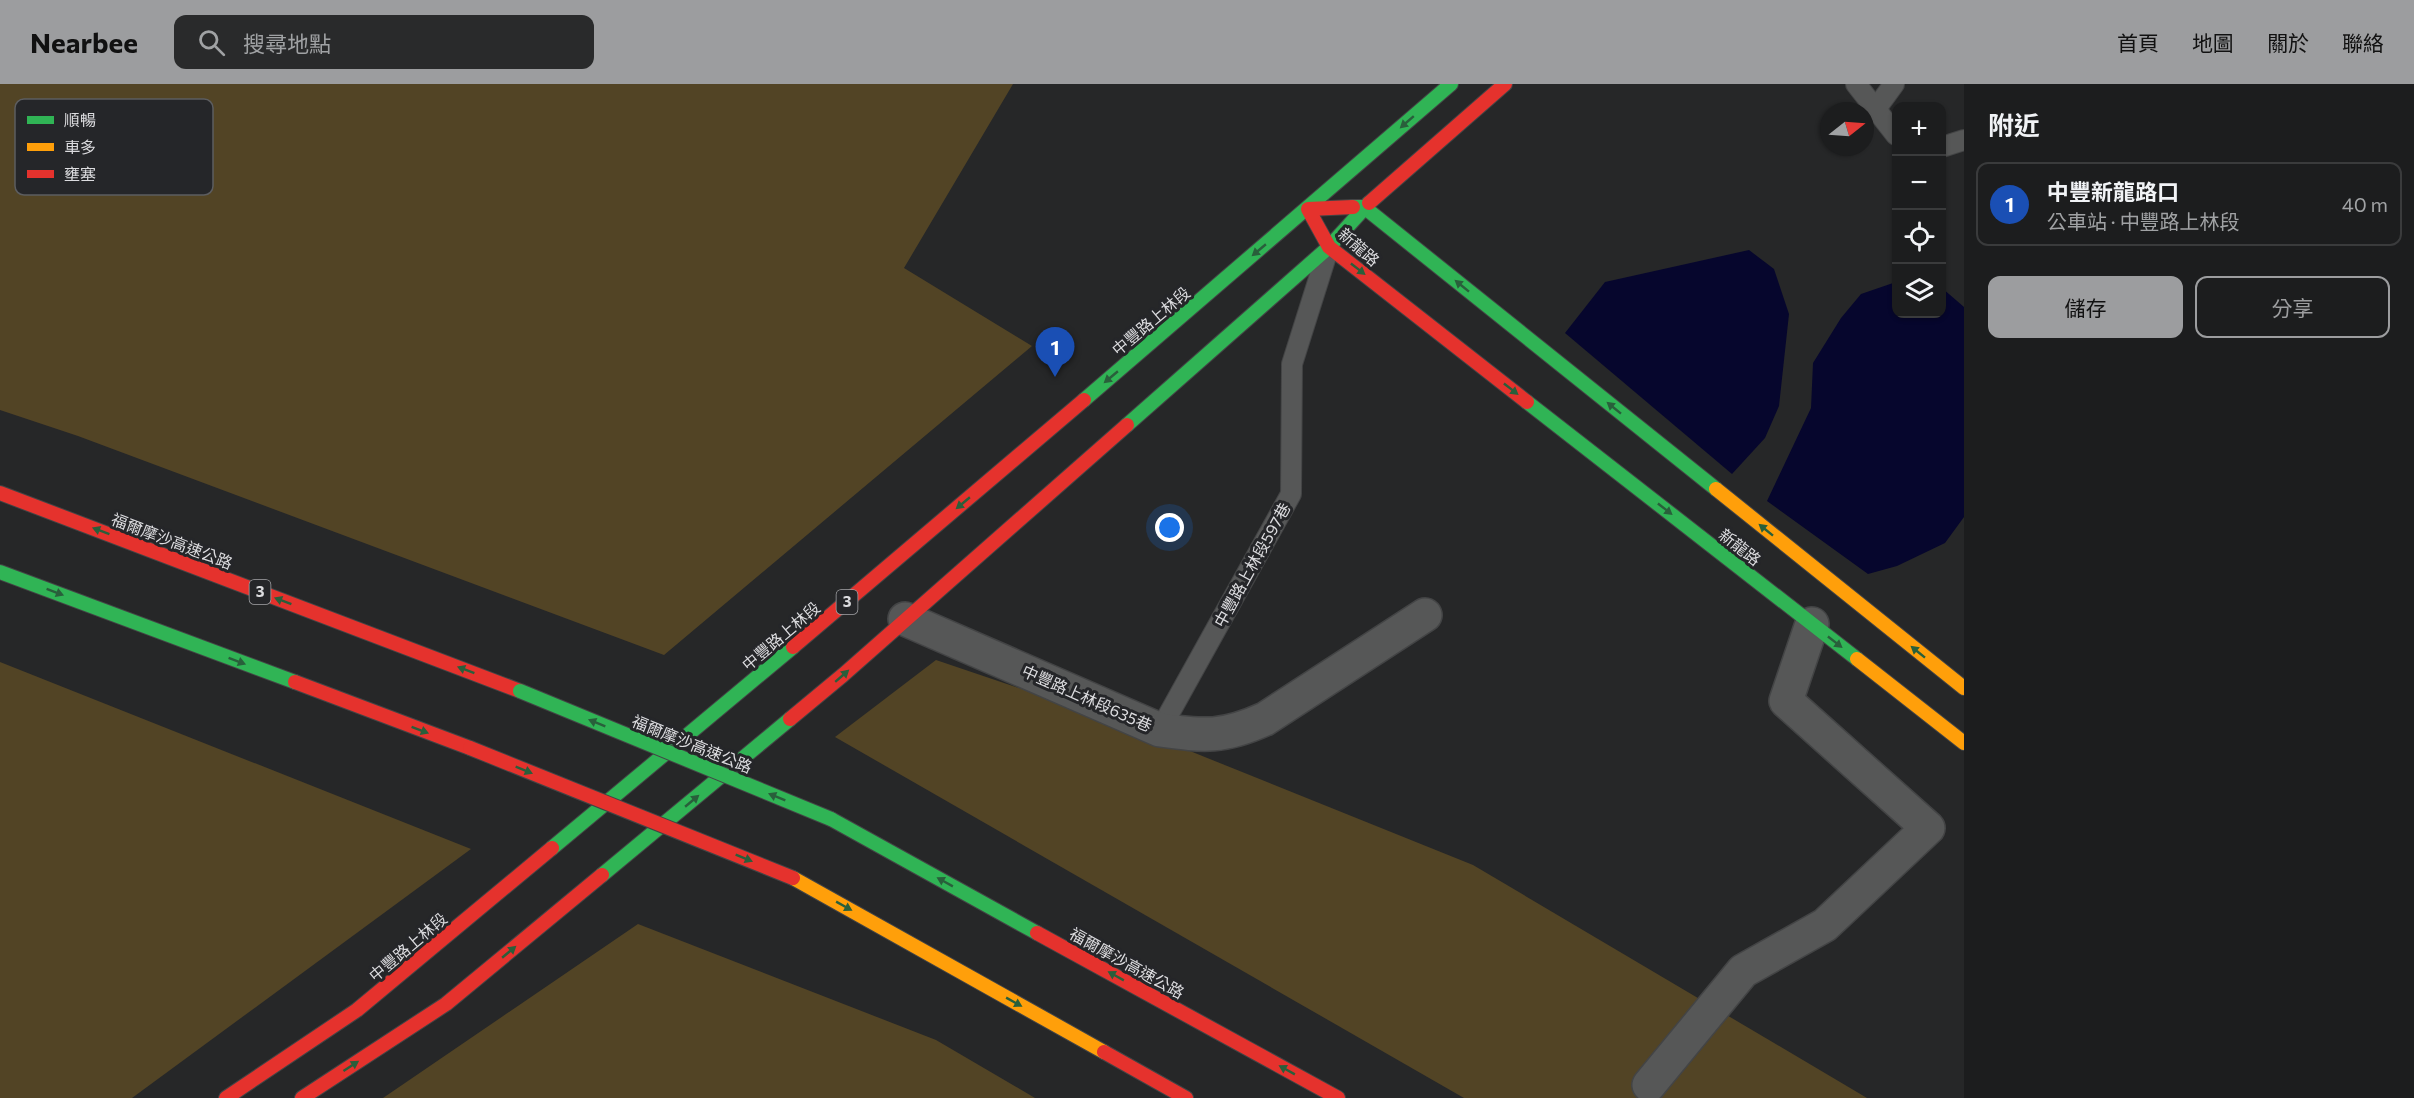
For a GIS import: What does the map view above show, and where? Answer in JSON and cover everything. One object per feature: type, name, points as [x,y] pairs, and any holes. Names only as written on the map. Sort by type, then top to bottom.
[{"type":"main road","name":"中豐路上林段","points":[[226,1098],[357,1010],[818,627],[1451,84]]},
{"type":"main road","points":[[302,1098],[446,1004],[843,675],[1329,247],[1364,207],[1505,84]]},
{"type":"main road","name":"新龍路","points":[[1964,688],[1364,207],[1308,209],[1329,247],[1964,743]]},
{"type":"main road","name":"福爾摩沙高速公路","points":[[0,493],[520,691],[831,819],[1338,1098]]},
{"type":"main road","points":[[0,572],[470,748],[793,878],[1186,1098]]},
{"type":"street","name":"中豐路上林段635巷","points":[[905,619],[1160,730],[1204,736],[1240,730],[1265,719],[1425,615]]},
{"type":"street","points":[[1649,1085],[1743,971],[1825,925],[1928,828],[1786,701],[1812,624]]},
{"type":"lane","points":[[1856,84],[1892,130]]},
{"type":"lane","points":[[1875,110],[1894,84]]},
{"type":"lane","points":[[1946,145],[1964,140]]},
{"type":"lane","name":"中豐路上林段597巷","points":[[1160,730],[1292,494],[1292,364],[1329,247]]},
{"type":"shaded area","points":[[0,84],[1013,84],[904,268],[1032,346],[664,655],[78,436],[0,410]]},
{"type":"shaded area","points":[[1749,250],[1774,269],[1789,314],[1779,406],[1765,438],[1732,474],[1565,333],[1605,282]]},
{"type":"shaded area","points":[[1892,283],[1892,318],[1946,318],[1946,291],[1964,307],[1964,517],[1945,543],[1897,566],[1868,574],[1767,501],[1811,408],[1813,363],[1841,318],[1861,294]]},
{"type":"shaded area","points":[[936,660],[1108,718],[1473,865],[1867,1098],[1464,1098],[835,737]]},
{"type":"shaded area","points":[[0,662],[471,849],[132,1098],[0,1098]]},
{"type":"shaded area","points":[[638,924],[936,1040],[1035,1098],[383,1098]]},
{"type":"traffic: fast","points":[[1084,400],[1451,84]]},
{"type":"traffic: fast","points":[[1127,425],[1329,247],[1369,203]]},
{"type":"traffic: fast","points":[[1353,207],[1364,207],[1716,489]]},
{"type":"traffic: fast","points":[[1527,402],[1857,659]]},
{"type":"traffic: fast","points":[[0,572],[295,682]]},
{"type":"traffic: fast","points":[[552,848],[793,647]]},
{"type":"traffic: fast","points":[[520,691],[831,819]]},
{"type":"traffic: fast","points":[[602,875],[790,719]]},
{"type":"traffic: fast","points":[[831,819],[1037,933]]},
{"type":"traffic: slow","points":[[1716,489],[1964,688]]},
{"type":"traffic: slow","points":[[1857,659],[1964,743]]},
{"type":"traffic: slow","points":[[793,878],[1104,1052]]},
{"type":"traffic: jam","points":[[1369,203],[1505,84]]},
{"type":"traffic: jam","points":[[1353,207],[1308,209],[1329,247],[1527,402]]},
{"type":"traffic: jam","points":[[793,647],[1084,400]]},
{"type":"traffic: jam","points":[[790,719],[1127,425]]},
{"type":"traffic: jam","points":[[0,493],[520,691]]},
{"type":"traffic: jam","points":[[295,682],[470,748]]},
{"type":"traffic: jam","points":[[470,748],[793,878]]},
{"type":"traffic: jam","points":[[226,1098],[357,1010],[552,848]]},
{"type":"traffic: jam","points":[[302,1098],[446,1004],[602,875]]},
{"type":"traffic: jam","points":[[1037,933],[1338,1098]]},
{"type":"traffic: jam","points":[[1104,1052],[1186,1098]]},
{"type":"place","name":"中豐新龍路口","points":[[1055,377]]}]
